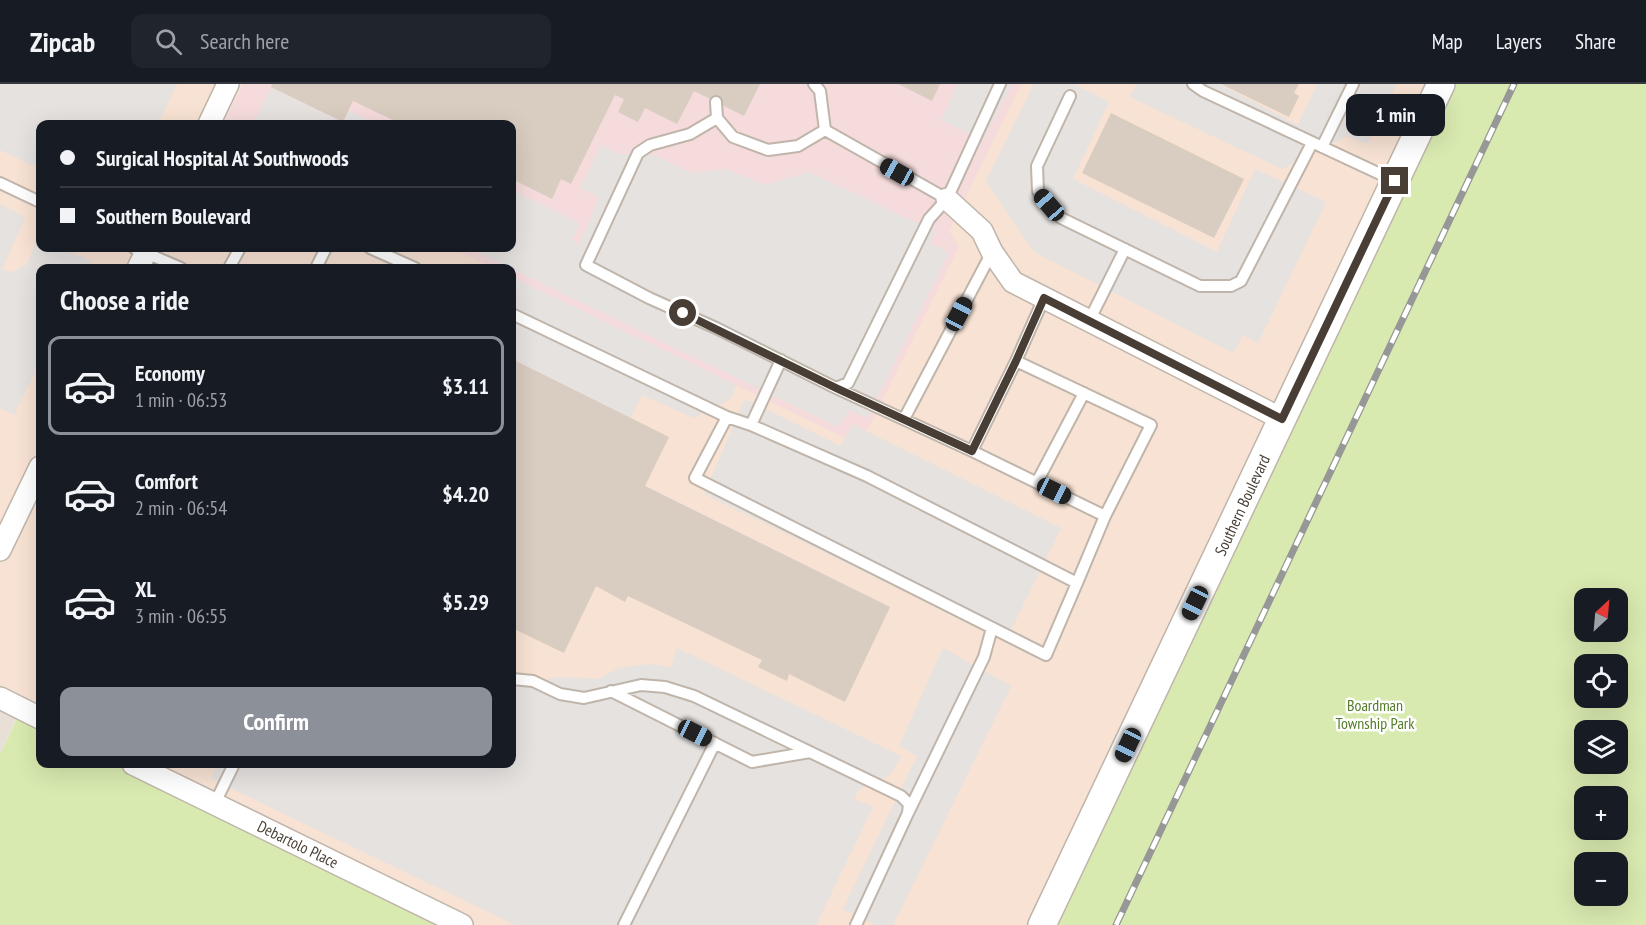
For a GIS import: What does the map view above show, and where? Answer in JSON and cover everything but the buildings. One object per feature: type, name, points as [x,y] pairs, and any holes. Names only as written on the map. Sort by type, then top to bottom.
[{"type":"street","points":[[211,120],[228,84]]},
{"type":"street","name":"Southern Boulevard","points":[[1042,925],[1441,84]]},
{"type":"street","points":[[947,199],[982,231],[992,252],[1013,282],[1282,419]]},
{"type":"street","points":[[0,550],[36,475]]},
{"type":"street","points":[[0,698],[36,716]]},
{"type":"street","name":"Debartolo Place","points":[[141,768],[462,925]]},
{"type":"lane","points":[[814,84],[820,91],[825,130]]},
{"type":"lane","points":[[836,388],[848,382],[929,219],[947,199],[1000,84]]},
{"type":"lane","points":[[1193,84],[1203,91],[1395,181]]},
{"type":"lane","points":[[1070,96],[1037,166],[1038,191],[1061,218],[1200,286],[1231,286],[1240,281],[1353,84]]},
{"type":"lane","points":[[716,102],[717,118],[733,137],[768,150],[798,146],[825,130]]},
{"type":"lane","points":[[717,118],[690,134],[650,145],[638,153],[586,265],[836,388],[1105,516]]},
{"type":"lane","points":[[825,130],[947,199]]},
{"type":"lane","points":[[0,183],[36,200]]},
{"type":"lane","points":[[1089,321],[1125,249]]},
{"type":"lane","points":[[379,252],[406,264]]},
{"type":"lane","points":[[904,419],[992,252]]},
{"type":"lane","points":[[142,254],[170,264]]},
{"type":"lane","points":[[972,451],[1044,298]]},
{"type":"lane","points":[[516,316],[727,417],[751,425],[867,476],[1077,583]]},
{"type":"lane","points":[[751,425],[781,360]]},
{"type":"lane","points":[[727,417],[695,478],[1046,656],[1105,516],[1151,425],[1016,361]]},
{"type":"lane","points":[[1037,482],[1084,393]]},
{"type":"lane","points":[[856,925],[984,657],[992,628]]},
{"type":"lane","points":[[516,672],[560,694],[584,698],[641,685],[665,687],[694,696],[901,796],[909,804],[908,813]]},
{"type":"lane","points":[[516,679],[533,681]]},
{"type":"lane","points":[[611,692],[752,762],[810,752]]},
{"type":"lane","points":[[624,925],[715,743]]},
{"type":"lane","points":[[214,804],[232,768]]},
{"type":"shaded area","points":[[0,84],[1441,84],[1042,925],[460,925],[132,768],[516,768],[516,264],[36,264],[36,721],[0,704]]},
{"type":"shaded area","points":[[0,84],[177,84],[160,120],[36,120],[36,167],[0,150]]},
{"type":"shaded area","points":[[243,84],[1021,84],[949,231],[959,247],[860,445],[516,279],[516,264],[485,264],[460,252],[516,252],[516,120],[225,120]]},
{"type":"shaded area","points":[[958,84],[1012,84],[983,141],[941,120]]},
{"type":"shaded area","points":[[1034,84],[1074,84],[1109,102],[1073,179],[1217,252],[1255,169],[1326,202],[1258,343],[1243,335],[1233,353],[1034,252],[986,181]]},
{"type":"shaded area","points":[[1137,84],[1219,84],[1298,125],[1317,84],[1396,84],[1367,144],[1347,136],[1282,169],[1130,97]]},
{"type":"shaded area","points":[[271,87],[338,120],[255,120]]},
{"type":"shaded area","points":[[349,111],[368,120],[343,120]]},
{"type":"shaded area","points":[[601,145],[619,154],[654,155],[691,173],[726,169],[765,185],[809,172],[936,232],[930,243],[949,253],[867,418],[849,410],[838,427],[516,271],[516,264],[502,264],[477,252],[516,252],[516,192],[580,224],[572,240],[579,245],[599,197],[580,189]]},
{"type":"shaded area","points":[[0,204],[25,217],[2,270],[13,272],[27,264],[36,235],[36,252],[71,252],[91,261],[89,264],[36,264],[36,370],[14,415],[0,408]]},
{"type":"shaded area","points":[[516,279],[736,385],[731,399],[694,418],[642,395],[630,418],[516,361]]},
{"type":"shaded area","points":[[745,399],[841,446],[852,424],[1061,528],[1006,640],[704,494]]},
{"type":"shaded area","points":[[677,648],[901,756],[890,775],[859,790],[854,799],[873,807],[816,925],[516,925],[211,779],[216,768],[516,768],[516,679],[533,681],[565,677],[598,679],[619,668],[650,664],[671,667]]},
{"type":"shaded area","points":[[943,648],[1011,686],[893,925],[875,925],[843,909],[917,756],[899,746]]},
{"type":"shaded area","points":[[0,704],[19,713],[0,754]]},
{"type":"green space","name":"Boardman Township Park","points":[[1441,84],[1646,84],[1646,925],[1042,925]]},
{"type":"green space","points":[[22,708],[36,716],[36,768],[141,768],[462,925],[0,925],[0,754]]},
{"type":"railway","points":[[1116,925],[1514,84]]},
{"type":"route","points":[[683,313],[972,451],[1044,298],[1282,419],[1395,181]]}]
